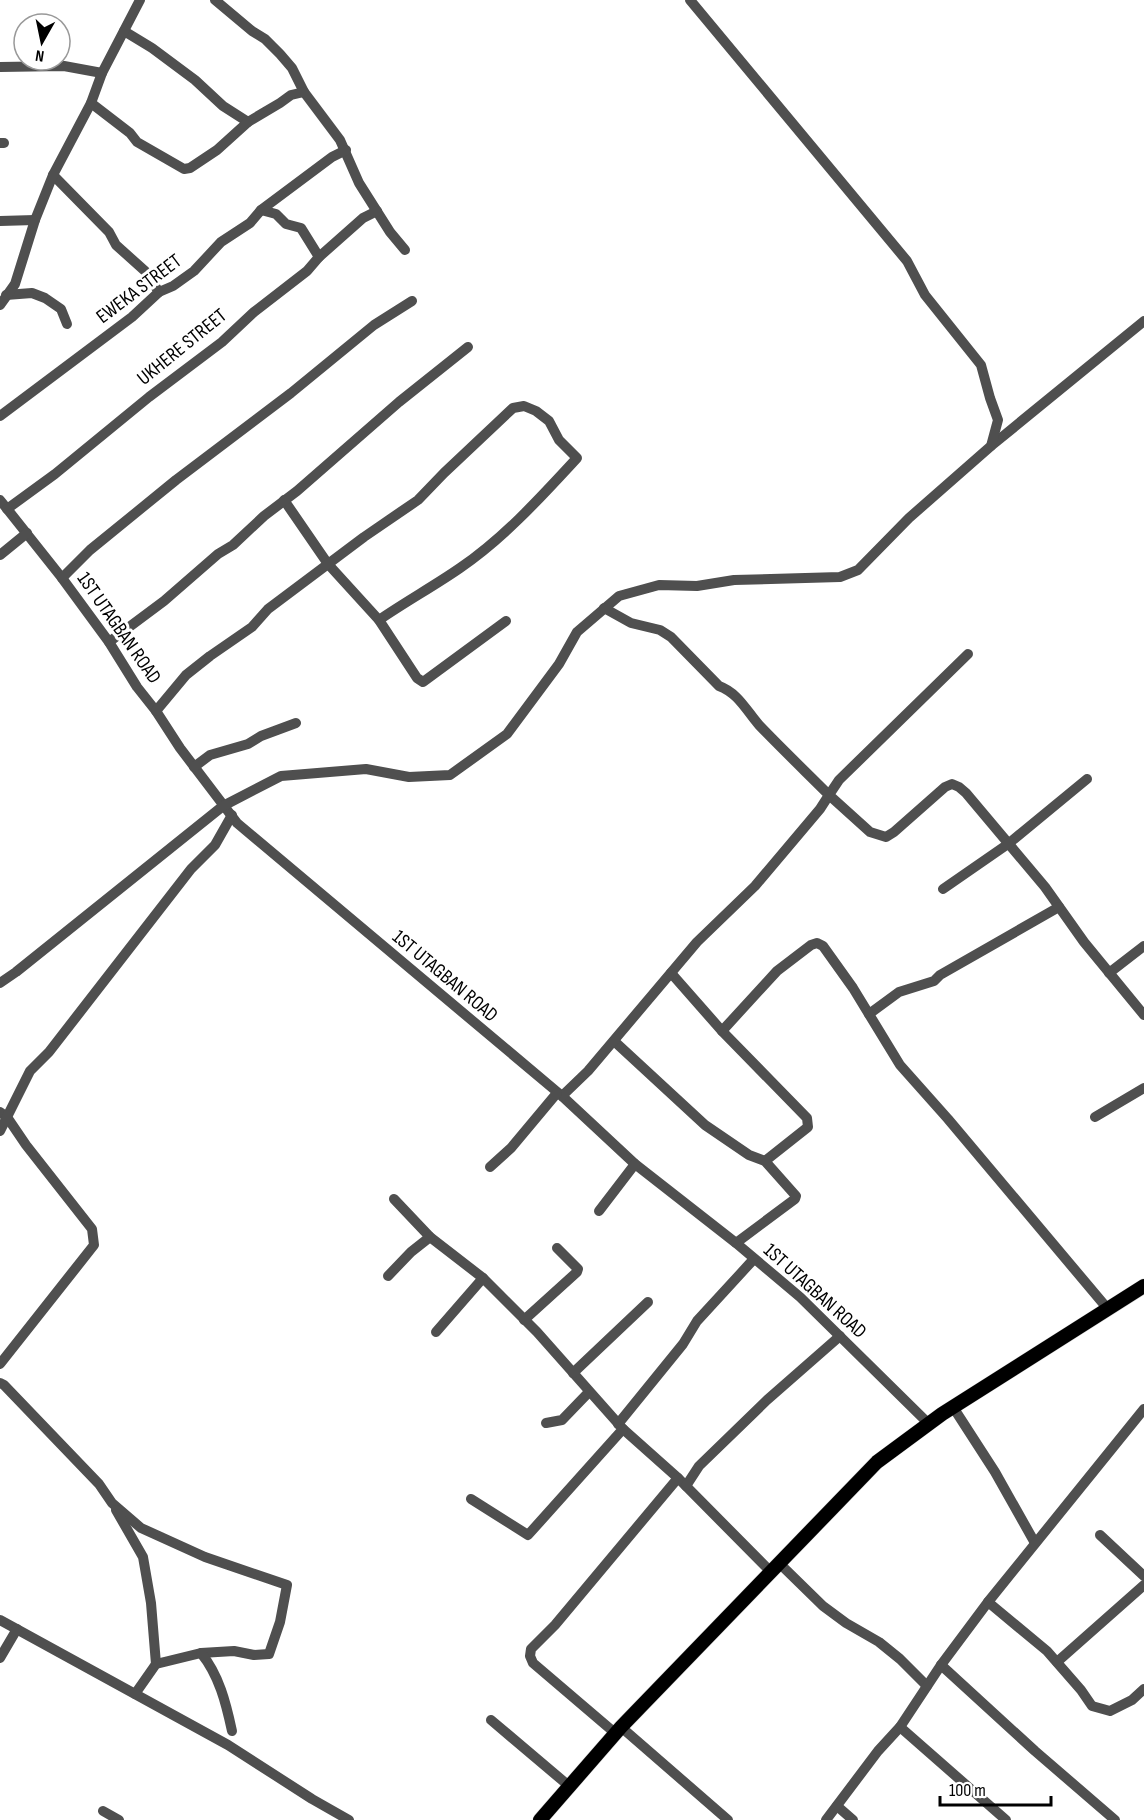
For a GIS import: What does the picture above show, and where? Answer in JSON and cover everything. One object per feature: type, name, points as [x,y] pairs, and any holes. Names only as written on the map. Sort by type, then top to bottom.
[{"type":"main road","points":[[540,1820],[618,1730],[877,1462],[953,1407],[1107,1308],[1142,1291]]},
{"type":"street","points":[[3,300],[15,284],[52,175],[91,104],[102,73],[124,31],[136,0]]},
{"type":"street","points":[[215,0],[265,39],[291,68],[304,92],[324,116],[346,150],[359,183],[405,250]]},
{"type":"street","points":[[690,0],[907,261],[925,294],[981,365],[998,420],[991,446]]},
{"type":"street","points":[[124,31],[152,48],[195,80],[223,106],[248,122]]},
{"type":"street","points":[[0,68],[64,66],[102,73]]},
{"type":"street","points":[[91,104],[137,142],[184,169],[190,168],[217,150],[248,122],[291,95],[304,92]]},
{"type":"street","name":"EWEKA STREET","points":[[0,416],[132,317],[159,292],[173,286],[194,271],[221,242],[250,223],[261,210],[332,157],[346,150]]},
{"type":"street","points":[[52,175],[109,232],[116,245],[145,272],[159,292]]},
{"type":"street","points":[[261,210],[276,214],[286,224],[301,228],[319,257]]},
{"type":"street","name":"UKHERE STREET","points":[[2,503],[55,474],[148,397],[222,342],[254,312],[307,271],[319,257],[363,218],[377,211]]},
{"type":"street","points":[[0,221],[35,220]]},
{"type":"street","points":[[3,300],[32,292],[61,309],[67,324]]},
{"type":"street","points":[[62,578],[90,550],[176,480],[291,393],[374,325],[412,302]]},
{"type":"street","points":[[0,983],[223,806],[281,776],[366,769],[409,777],[450,775],[507,734],[559,664],[577,632],[619,596],[659,585],[697,586],[734,580],[840,577],[858,570],[909,518],[991,446],[1144,321]]},
{"type":"street","points":[[109,642],[164,601],[218,554],[233,545],[399,402],[468,347]]},
{"type":"street","points":[[156,711],[186,675],[252,627],[268,609],[418,500],[513,408],[524,406],[536,411],[549,422],[559,440],[577,458],[539,501],[486,548],[461,568],[379,620]]},
{"type":"street","points":[[284,501],[328,564],[379,620],[417,678],[423,682],[506,621]]},
{"type":"street","name":"1ST UTAGBAN ROAD","points":[[2,503],[62,578],[109,642],[137,687],[194,767],[237,823],[559,1094],[636,1164],[800,1297],[929,1424]]},
{"type":"street","points":[[0,555],[27,533]]},
{"type":"street","points":[[604,608],[631,623],[660,630],[671,637],[719,686],[729,690],[829,795],[870,832],[886,837],[945,787],[952,784],[966,793],[1045,887],[1084,942],[1144,1015]]},
{"type":"street","points":[[490,1167],[511,1148],[559,1094],[588,1071],[697,942],[755,886],[820,809],[839,780],[968,654]]},
{"type":"street","points":[[194,767],[210,755],[248,744],[261,736],[296,723]]},
{"type":"street","points":[[943,889],[1008,844],[1087,779]]},
{"type":"street","points":[[0,1131],[4,1114],[30,1071],[49,1052],[191,869],[215,845],[232,815]]},
{"type":"street","points":[[869,1014],[899,992],[934,981],[940,975],[1059,907]]},
{"type":"street","points":[[723,1031],[777,971],[811,945],[818,943],[823,946],[853,988],[900,1065],[1107,1308]]},
{"type":"street","points":[[1110,973],[1144,946]]},
{"type":"street","points":[[671,973],[807,1118],[808,1127],[765,1161]]},
{"type":"street","points":[[614,1041],[705,1125],[749,1155],[765,1161],[796,1196],[736,1244]]},
{"type":"street","points":[[1095,1117],[1144,1088]]},
{"type":"street","points":[[0,1364],[94,1245],[92,1229],[4,1114]]},
{"type":"street","points":[[598,1211],[636,1164]]},
{"type":"street","points":[[394,1199],[430,1237],[483,1278],[620,1426],[775,1567],[846,1623],[879,1642],[927,1686]]},
{"type":"street","points":[[388,1276],[411,1252],[430,1237]]},
{"type":"street","points":[[524,1320],[577,1272],[578,1269],[557,1248]]},
{"type":"street","points":[[471,1499],[528,1535],[620,1426],[683,1344],[697,1321],[753,1260]]},
{"type":"street","points":[[436,1332],[483,1278]]},
{"type":"street","points":[[573,1373],[648,1302]]},
{"type":"street","points":[[728,1820],[533,1663],[530,1656],[531,1649],[682,1482],[767,1400],[840,1336]]},
{"type":"street","points":[[0,1383],[92,1475],[112,1503],[143,1557],[151,1603],[156,1664],[135,1694]]},
{"type":"street","points":[[546,1423],[562,1420],[589,1392]]},
{"type":"street","points":[[953,1407],[995,1472],[1035,1543]]},
{"type":"street","points":[[826,1820],[878,1751],[900,1727],[941,1665],[988,1602],[1144,1409]]},
{"type":"street","points":[[112,1503],[141,1528],[205,1557],[287,1585],[280,1622],[269,1654],[254,1655],[234,1651],[201,1653],[156,1664]]},
{"type":"street","points":[[1100,1535],[1144,1576]]},
{"type":"street","points":[[1057,1662],[1144,1585]]},
{"type":"street","points":[[988,1602],[1047,1651],[1092,1706],[1110,1711],[1132,1700],[1144,1689]]},
{"type":"street","points":[[0,1620],[228,1745],[349,1820]]},
{"type":"street","points":[[0,1659],[16,1629]]},
{"type":"street","points":[[201,1653],[212,1666],[225,1702],[232,1731]]},
{"type":"street","points":[[941,1665],[1115,1820]]},
{"type":"street","points":[[491,1720],[569,1786]]},
{"type":"street","points":[[900,1727],[1006,1820]]},
{"type":"street","points":[[837,1806],[853,1820]]},
{"type":"street","points":[[103,1811],[119,1820]]}]
